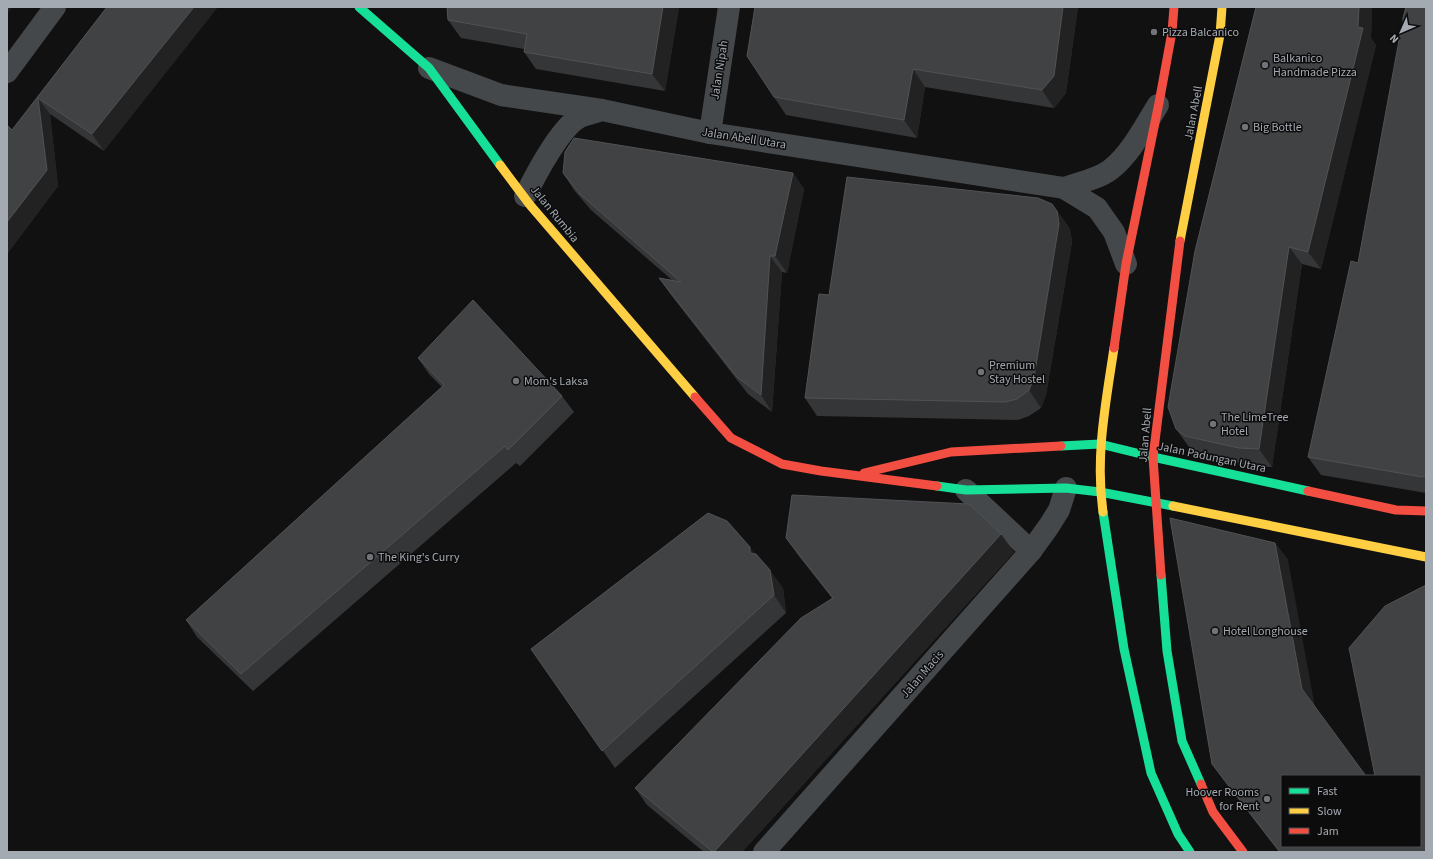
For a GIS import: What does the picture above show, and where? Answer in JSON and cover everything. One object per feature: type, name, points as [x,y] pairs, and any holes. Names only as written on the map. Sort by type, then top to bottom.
[{"type":"street","points":[[7,72],[55,7]]},
{"type":"street","name":"Jalan Rumbia","points":[[359,7],[429,68],[525,196],[530,205],[732,438]]},
{"type":"street","name":"Jalan Nipah","points":[[710,133],[729,7]]},
{"type":"street","points":[[1174,7],[1172,32],[1159,103],[1126,264],[1100,444],[1100,492],[1124,649],[1151,773],[1178,834],[1190,852]]},
{"type":"street","name":"Jalan Abell","points":[[1222,7],[1220,35],[1178,254],[1153,458],[1167,650],[1182,741],[1213,812],[1243,852]]},
{"type":"street","name":"Jalan Abell Utara","points":[[429,68],[501,95],[602,110],[710,133],[1064,188]]},
{"type":"street","points":[[1064,188],[1089,180],[1110,170],[1129,150],[1159,103]]},
{"type":"street","points":[[525,196],[540,167],[566,129],[579,118],[602,110]]},
{"type":"street","points":[[1064,188],[1097,208],[1114,232],[1126,264]]},
{"type":"street","name":"Jalan Padungan Utara","points":[[732,438],[782,464],[851,476],[966,490],[1066,488],[1100,492],[1426,557]]},
{"type":"street","name":"Jalan Padungan Utara","points":[[851,476],[951,452],[1100,444],[1153,458],[1396,510],[1426,511]]},
{"type":"street","name":"Jalan Macis","points":[[764,852],[1031,551],[1059,510],[1066,488]]},
{"type":"street","points":[[966,490],[1031,551]]},
{"type":"building","points":[[107,7],[194,7],[92,134],[38,98],[47,170],[7,222],[7,127],[8,126],[12,130]]},
{"type":"building","points":[[447,7],[663,7],[652,74],[524,52],[527,34],[448,20]]},
{"type":"building","points":[[755,7],[1063,7],[1054,76],[1042,90],[913,69],[904,120],[774,97],[747,56]]},
{"type":"building","points":[[1256,7],[1359,7],[1358,27],[1363,28],[1308,252],[1289,247],[1259,449],[1239,448],[1185,436],[1176,429],[1168,407],[1195,251]]},
{"type":"building","points":[[1406,7],[1426,7],[1426,475],[1422,477],[1308,457],[1351,261],[1358,263],[1400,35],[1403,35],[1403,18]]},
{"type":"building","points":[[574,138],[793,173],[775,256],[770,256],[761,395],[737,377],[659,278],[681,282],[580,194],[563,173],[565,152]]},
{"type":"building","points":[[847,177],[1038,198],[1052,204],[1057,211],[1059,224],[1034,378],[1029,390],[1017,399],[1005,402],[805,398],[819,294],[829,295]]},
{"type":"building","points":[[473,300],[562,396],[508,450],[505,446],[241,674],[186,620],[444,385],[418,358]]},
{"type":"building","points":[[792,495],[969,504],[1001,534],[713,852],[635,788],[801,618],[833,598],[786,538]]},
{"type":"building","points":[[708,513],[727,521],[750,547],[750,553],[756,554],[770,570],[774,595],[602,751],[531,649]]},
{"type":"building","points":[[1170,518],[1275,543],[1302,689],[1365,775],[1281,775],[1281,847],[1421,847],[1421,775],[1375,775],[1349,648],[1385,606],[1426,585],[1426,852],[1280,852],[1212,764]]},
{"type":"traffic: fast","points":[[359,7],[429,68],[500,165]]},
{"type":"traffic: fast","points":[[1061,446],[1100,444],[1308,491]]},
{"type":"traffic: fast","points":[[937,486],[966,490],[1066,488],[1100,492],[1173,506]]},
{"type":"traffic: fast","points":[[1103,512],[1124,649],[1151,773],[1178,834],[1190,852]]},
{"type":"traffic: fast","points":[[1161,575],[1167,651],[1182,741],[1201,784]]},
{"type":"traffic: slow","points":[[1180,241],[1220,35],[1222,7]]},
{"type":"traffic: slow","points":[[500,165],[530,205],[695,397]]},
{"type":"traffic: slow","points":[[1103,512],[1100,470],[1102,429],[1114,348]]},
{"type":"traffic: slow","points":[[1173,506],[1426,557]]},
{"type":"traffic: jam","points":[[1114,348],[1126,264],[1159,103],[1172,32],[1174,7]]},
{"type":"traffic: jam","points":[[1161,575],[1153,457],[1180,241]]},
{"type":"traffic: jam","points":[[695,397],[731,438],[782,464],[821,471],[937,486]]},
{"type":"traffic: jam","points":[[864,473],[951,452],[1061,446]]},
{"type":"traffic: jam","points":[[1308,491],[1396,510],[1426,511]]},
{"type":"traffic: jam","points":[[1201,784],[1213,812],[1243,852]]},
{"type":"place","name":"Pizza Balcanico","points":[[1154,32]]},
{"type":"place","name":"Balkanico Handmade Pizza","points":[[1265,65]]},
{"type":"place","name":"Big Bottle","points":[[1245,127]]},
{"type":"place","name":"Premium Stay Hostel","points":[[981,372]]},
{"type":"place","name":"Mom's Laksa","points":[[516,381]]},
{"type":"place","name":"The LimeTree Hotel","points":[[1213,424]]},
{"type":"place","name":"The King's Curry","points":[[370,557]]},
{"type":"place","name":"Hotel Longhouse","points":[[1215,631]]},
{"type":"place","name":"Hoover Rooms for Rent","points":[[1267,799]]}]
